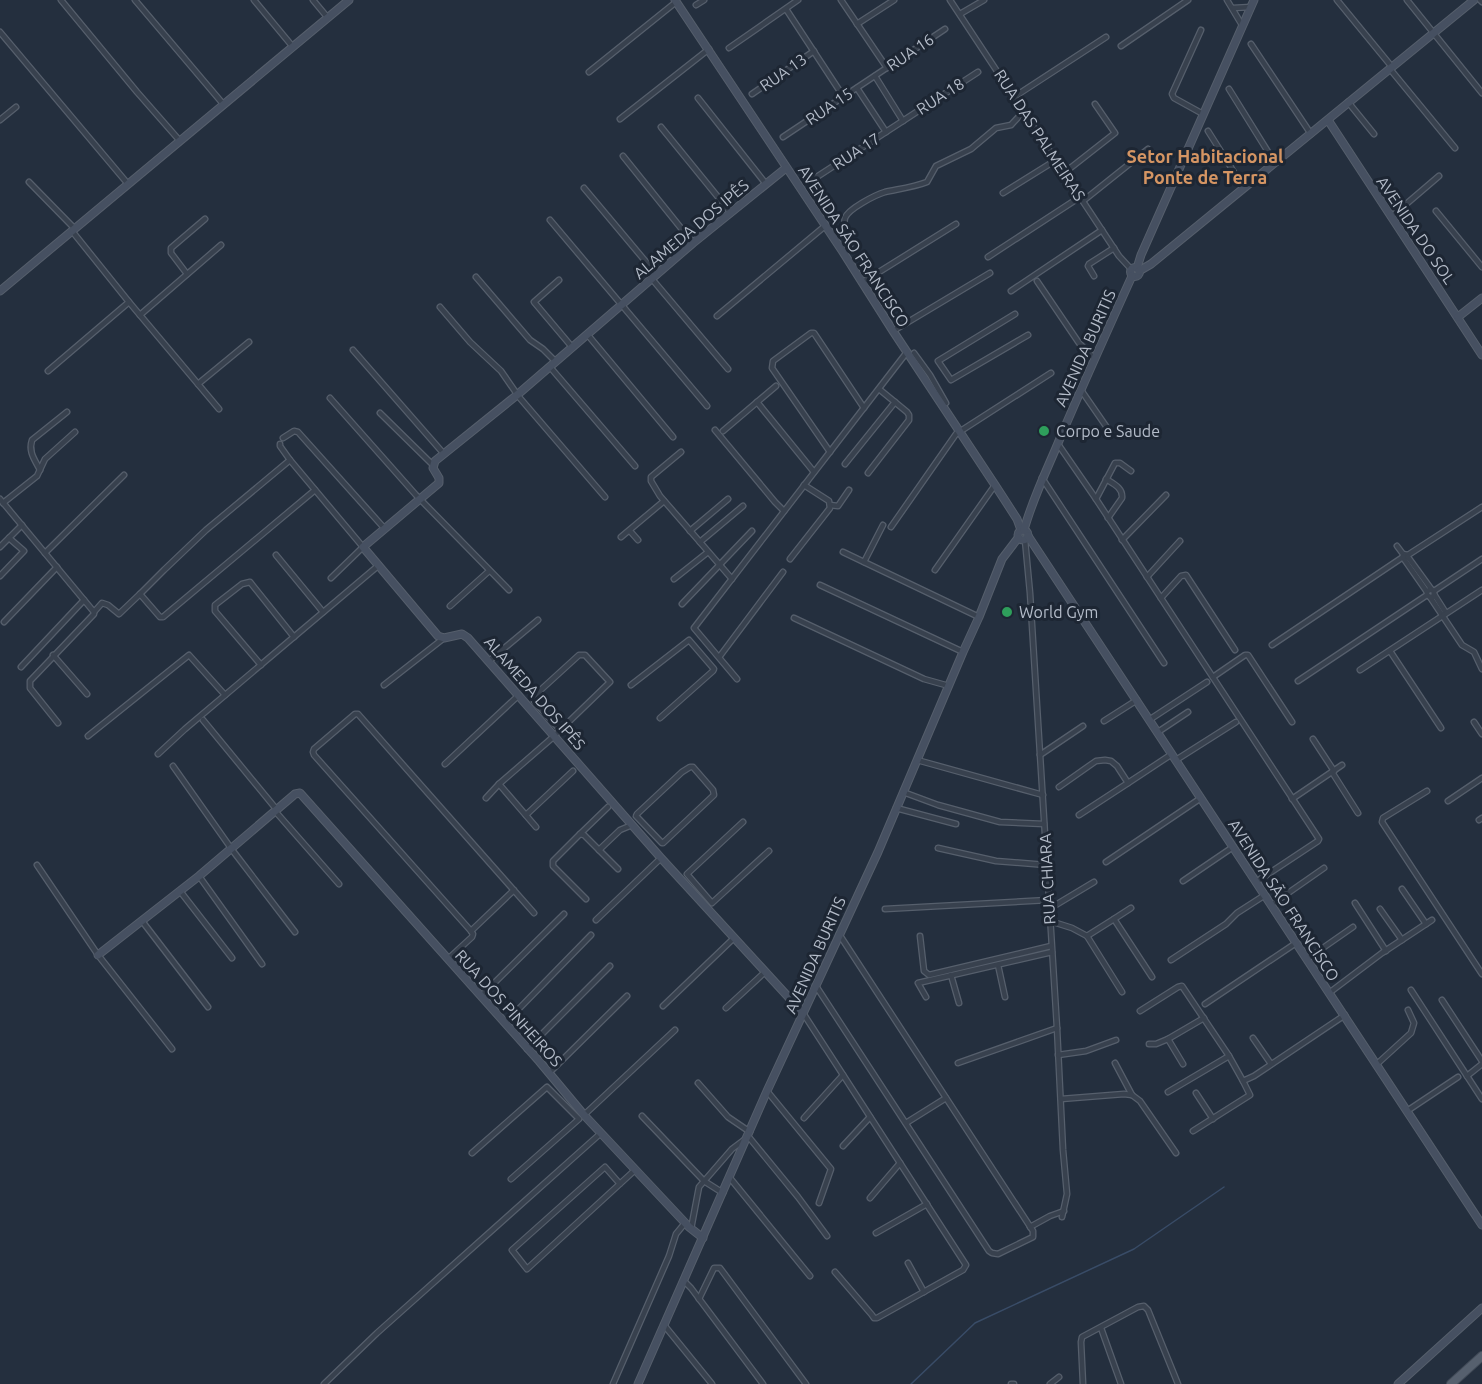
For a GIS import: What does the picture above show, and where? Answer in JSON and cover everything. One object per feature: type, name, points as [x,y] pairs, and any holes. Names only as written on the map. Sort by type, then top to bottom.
[{"type":"main road","points":[[1451,1384],[1482,1356]]},
{"type":"street","points":[[61,0],[180,141]]},
{"type":"street","points":[[135,0],[224,105]]},
{"type":"street","points":[[254,0],[293,47]]},
{"type":"street","points":[[313,0],[328,18]]},
{"type":"street","points":[[0,291],[350,0]]},
{"type":"street","points":[[696,5],[704,0]]},
{"type":"street","points":[[729,48],[798,0]]},
{"type":"street","points":[[841,0],[887,68]]},
{"type":"street","points":[[857,24],[894,0]]},
{"type":"street","name":"RUA DAS PALMEIRAS","points":[[950,0],[1114,248],[1135,271]]},
{"type":"street","points":[[960,14],[984,0]]},
{"type":"street","points":[[1121,46],[1188,0]]},
{"type":"street","points":[[1227,0],[1242,25]]},
{"type":"street","points":[[1337,0],[1455,148]]},
{"type":"street","points":[[1407,0],[1482,93]]},
{"type":"street","points":[[1135,271],[1151,264],[1474,0]]},
{"type":"street","points":[[589,72],[674,3]]},
{"type":"street","name":"AVENIDA SÃO FRANCISCO","points":[[674,3],[896,329],[1017,519],[1022,535],[1137,700],[1482,1225]]},
{"type":"street","points":[[1233,8],[1252,3]]},
{"type":"street","name":"AVENIDA BURITIS","points":[[638,1384],[767,1091],[919,760],[1002,559],[1022,535],[1042,478],[1252,3]]},
{"type":"street","points":[[786,9],[843,96]]},
{"type":"street","name":"RUA 16","points":[[875,76],[945,29]]},
{"type":"street","points":[[1201,30],[1172,94],[1174,98],[1203,114]]},
{"type":"street","points":[[0,32],[128,184]]},
{"type":"street","points":[[1014,97],[1106,37]]},
{"type":"street","points":[[1251,44],[1311,134]]},
{"type":"street","points":[[620,119],[707,51]]},
{"type":"street","name":"RUA 13","points":[[752,94],[814,51]]},
{"type":"street","name":"RUA 18","points":[[903,121],[978,72]]},
{"type":"street","points":[[875,76],[903,121]]},
{"type":"street","name":"RUA 15","points":[[783,137],[875,76]]},
{"type":"street","points":[[857,88],[886,132]]},
{"type":"street","points":[[1229,89],[1275,163]]},
{"type":"street","points":[[698,98],[766,184]]},
{"type":"street","points":[[1348,102],[1374,134]]},
{"type":"street","points":[[1065,173],[1115,133],[1095,104]]},
{"type":"street","points":[[0,120],[16,107]]},
{"type":"street","points":[[843,252],[850,246],[844,223],[847,214],[852,209],[885,192],[897,191],[927,182],[936,166],[971,148],[996,128],[1011,125],[1024,111]]},
{"type":"street","name":"AVENIDA DO SOL","points":[[1328,120],[1482,355]]},
{"type":"street","name":"RUA 17","points":[[809,182],[903,121]]},
{"type":"street","points":[[661,127],[731,213]]},
{"type":"street","points":[[1209,131],[1244,188]]},
{"type":"street","points":[[988,257],[1082,199],[1148,149]]},
{"type":"street","points":[[623,156],[692,241]]},
{"type":"street","points":[[1003,193],[1056,160]]},
{"type":"street","name":"ALAMEDA DOS IPÊS","points":[[433,465],[654,277],[692,241],[731,213],[786,168]]},
{"type":"street","points":[[1391,216],[1439,176]]},
{"type":"street","points":[[29,182],[73,230],[129,302],[219,409]]},
{"type":"street","points":[[584,188],[728,369]]},
{"type":"street","points":[[1436,211],[1482,267]]},
{"type":"street","points":[[187,274],[171,253],[171,248],[205,219]]},
{"type":"street","points":[[550,220],[707,406]]},
{"type":"street","points":[[863,282],[956,224]]},
{"type":"street","points":[[717,316],[825,225]]},
{"type":"street","points":[[1011,291],[1102,230]]},
{"type":"street","points":[[140,315],[221,245]]},
{"type":"street","points":[[1094,276],[1089,264],[1114,248]]},
{"type":"street","points":[[896,329],[990,273]]},
{"type":"street","points":[[476,278],[530,340],[543,349],[635,466]]},
{"type":"street","points":[[559,280],[534,302],[572,347]]},
{"type":"street","points":[[1037,280],[1079,343],[1094,358]]},
{"type":"street","points":[[1458,317],[1482,298]]},
{"type":"street","points":[[48,371],[129,302]]},
{"type":"street","points":[[440,307],[470,342],[501,371],[517,395],[605,497]]},
{"type":"street","points":[[1015,314],[938,361],[944,370],[951,380],[1029,334]]},
{"type":"street","points":[[830,452],[772,368],[774,360],[811,333],[816,336],[864,408]]},
{"type":"street","points":[[587,334],[673,437]]},
{"type":"street","points":[[198,384],[249,342]]},
{"type":"street","points":[[353,350],[444,454]]},
{"type":"street","points":[[737,679],[694,628],[864,408],[911,352]]},
{"type":"street","points":[[944,370],[927,376],[946,404]]},
{"type":"street","points":[[891,527],[959,431],[1051,373]]},
{"type":"street","points":[[723,431],[776,386]]},
{"type":"street","points":[[868,473],[909,420],[907,412],[879,389]]},
{"type":"street","points":[[1081,390],[1108,429]]},
{"type":"street","points":[[330,398],[420,499],[508,590]]},
{"type":"street","points":[[758,402],[814,472]]},
{"type":"street","points":[[845,464],[895,402]]},
{"type":"street","points":[[40,470],[31,454],[32,440],[66,412]]},
{"type":"street","points":[[331,578],[363,547],[439,482],[433,465],[380,413]]},
{"type":"street","points":[[715,430],[784,511]]},
{"type":"street","points":[[385,529],[298,432],[294,431],[281,441],[280,446],[315,490],[436,634],[444,638]]},
{"type":"street","points":[[75,432],[45,459],[37,476],[2,501],[94,613]]},
{"type":"street","points":[[1058,444],[1319,839],[1256,882]]},
{"type":"street","points":[[681,452],[650,479],[664,501],[732,579]]},
{"type":"street","points":[[58,723],[30,688],[33,677],[102,603],[119,614],[206,530],[290,459]]},
{"type":"street","points":[[1096,499],[1115,463],[1131,471]]},
{"type":"street","points":[[45,554],[124,475]]},
{"type":"street","points":[[1042,478],[1164,663]]},
{"type":"street","points":[[1106,479],[1116,485],[1122,494],[1122,498],[1108,518]]},
{"type":"street","points":[[804,485],[829,501],[830,505]]},
{"type":"street","points":[[935,570],[995,485]]},
{"type":"street","points":[[140,594],[160,617],[164,617],[315,490]]},
{"type":"street","points":[[830,505],[838,506],[849,490]]},
{"type":"street","points":[[1122,540],[1166,495]]},
{"type":"street","points":[[690,531],[728,499]]},
{"type":"street","points":[[621,537],[664,501]]},
{"type":"street","points":[[790,559],[830,505]]},
{"type":"street","points":[[700,542],[743,506]]},
{"type":"street","points":[[1272,645],[1482,507]]},
{"type":"street","points":[[0,547],[22,525]]},
{"type":"street","points":[[864,562],[883,525]]},
{"type":"street","points":[[630,531],[638,540]]},
{"type":"street","points":[[682,604],[752,531]]},
{"type":"street","name":"RUA CHIARA","points":[[1022,535],[1029,566],[1067,1194],[1062,1217]]},
{"type":"street","points":[[0,576],[24,551],[9,538]]},
{"type":"street","points":[[1147,578],[1180,541]]},
{"type":"street","points":[[1397,546],[1431,593],[1462,645],[1474,652],[1482,669]]},
{"type":"street","points":[[674,579],[708,552]]},
{"type":"street","points":[[843,552],[979,616]]},
{"type":"street","points":[[276,555],[323,612]]},
{"type":"street","points":[[1298,681],[1482,559]]},
{"type":"street","points":[[158,754],[379,565]]},
{"type":"street","points":[[4,622],[57,567]]},
{"type":"street","points":[[450,606],[489,571]]},
{"type":"street","points":[[720,657],[783,572]]},
{"type":"street","points":[[1161,598],[1181,576],[1186,575],[1235,650]]},
{"type":"street","points":[[261,665],[215,611],[215,605],[242,584],[250,582],[294,637]]},
{"type":"street","points":[[820,585],[963,652]]},
{"type":"street","points":[[1360,670],[1482,590]]},
{"type":"street","points":[[21,667],[84,600]]},
{"type":"street","points":[[794,618],[924,679],[949,686]]},
{"type":"street","points":[[489,661],[538,620]]},
{"type":"street","points":[[631,685],[697,632]]},
{"type":"street","name":"ALAMEDA DOS IPÊS","points":[[444,638],[464,634],[732,939],[803,1014]]},
{"type":"street","points":[[384,686],[444,638]]},
{"type":"street","points":[[660,718],[714,669],[688,640]]},
{"type":"street","points":[[1390,651],[1441,728]]},
{"type":"street","points":[[53,655],[87,694]]},
{"type":"street","points":[[88,736],[189,655],[225,695]]},
{"type":"street","points":[[486,798],[499,784],[554,736],[610,682],[585,655],[579,655],[534,696],[534,701],[560,730]]},
{"type":"street","points":[[1213,677],[1248,655],[1292,722]]},
{"type":"street","points":[[1149,720],[1207,682]]},
{"type":"street","points":[[445,764],[519,695]]},
{"type":"street","points":[[1104,722],[1137,700]]},
{"type":"street","points":[[1158,732],[1188,712]]},
{"type":"street","points":[[448,960],[473,934],[313,753],[314,748],[355,714],[360,716],[534,912]]},
{"type":"street","points":[[203,720],[339,884]]},
{"type":"street","points":[[1079,815],[1128,783],[1236,722]]},
{"type":"street","points":[[1474,722],[1482,734]]},
{"type":"street","points":[[1040,755],[1083,726]]},
{"type":"street","points":[[1313,739],[1358,813]]},
{"type":"street","points":[[919,760],[1043,795]]},
{"type":"street","points":[[1059,787],[1096,761],[1104,760],[1111,761],[1117,766],[1128,783]]},
{"type":"street","points":[[1293,799],[1342,765]]},
{"type":"street","points":[[172,766],[295,932]]},
{"type":"street","points":[[693,767],[713,790],[714,795],[663,843],[648,829],[636,816],[637,814],[682,772],[693,767]]},
{"type":"street","points":[[526,815],[573,771]]},
{"type":"street","points":[[1448,801],[1482,778]]},
{"type":"street","points":[[499,784],[536,827]]},
{"type":"street","points":[[1427,791],[1383,818],[1382,822],[1482,974]]},
{"type":"street","points":[[903,792],[1000,822],[1044,824]]},
{"type":"street","name":"RUA DOS PINHEIROS","points":[[276,810],[295,794],[302,794],[584,1115],[685,1223],[703,1238]]},
{"type":"street","points":[[1106,862],[1201,798]]},
{"type":"street","points":[[923,815],[930,802]]},
{"type":"street","points":[[586,899],[552,863],[576,836],[608,807]]},
{"type":"street","points":[[896,808],[956,824]]},
{"type":"street","points":[[98,955],[200,876],[276,810]]},
{"type":"street","points":[[743,822],[687,874],[712,903],[769,851]]},
{"type":"street","points":[[599,850],[620,830],[632,825]]},
{"type":"street","points":[[641,835],[648,829]]},
{"type":"street","points":[[580,834],[584,835],[618,869]]},
{"type":"street","points":[[1183,881],[1233,847]]},
{"type":"street","points":[[938,848],[996,861],[1047,865]]},
{"type":"street","points":[[596,920],[662,858]]},
{"type":"street","points":[[37,865],[98,955],[172,1049]]},
{"type":"street","points":[[1271,905],[1324,868]]},
{"type":"street","points":[[200,876],[262,964]]},
{"type":"street","points":[[1049,909],[1094,882]]},
{"type":"street","points":[[694,895],[699,888]]},
{"type":"street","points":[[1402,889],[1425,924]]},
{"type":"street","points":[[471,931],[514,890]]},
{"type":"street","points":[[180,891],[232,958]]},
{"type":"street","points":[[1171,960],[1265,895]]},
{"type":"street","points":[[885,909],[1048,900]]},
{"type":"street","points":[[1355,903],[1386,951]]},
{"type":"street","points":[[1087,936],[1131,908]]},
{"type":"street","points":[[1380,909],[1402,940]]},
{"type":"street","points":[[481,996],[564,914]]},
{"type":"street","points":[[1114,919],[1152,977]]},
{"type":"street","points":[[1329,993],[1432,920]]},
{"type":"street","points":[[142,921],[208,1007]]},
{"type":"street","points":[[1050,921],[1087,936],[1122,992]]},
{"type":"street","points":[[1307,959],[1353,927]]},
{"type":"street","points":[[816,986],[992,1253],[998,1254],[1032,1238],[1034,1233],[839,934]]},
{"type":"street","points":[[505,1023],[591,935]]},
{"type":"street","points":[[920,936],[924,970],[928,975],[1052,949]]},
{"type":"street","points":[[663,1006],[732,939]]},
{"type":"street","points":[[1205,1004],[1296,943]]},
{"type":"street","points":[[926,997],[918,983],[998,965],[1052,949]]},
{"type":"street","points":[[998,965],[1005,997]]},
{"type":"street","points":[[527,1049],[610,966]]},
{"type":"street","points":[[726,1008],[765,972]]},
{"type":"street","points":[[951,975],[959,1003]]},
{"type":"street","points":[[1140,1011],[1182,986],[1229,1056],[1250,1095],[1193,1131]]},
{"type":"street","points":[[1411,990],[1481,1095]]},
{"type":"street","points":[[472,1153],[547,1087],[550,1074],[627,996]]},
{"type":"street","points":[[1442,1000],[1482,1062],[1467,1076]]},
{"type":"street","points":[[1377,1064],[1412,1033],[1415,1026],[1408,1010]]},
{"type":"street","points":[[803,1014],[966,1265],[963,1270],[877,1318],[874,1318],[835,1272]]},
{"type":"street","points":[[1243,1081],[1345,1015]]},
{"type":"street","points":[[1149,1044],[1168,1039],[1204,1018]]},
{"type":"street","points":[[958,1063],[1057,1028]]},
{"type":"street","points":[[584,1115],[675,1030]]},
{"type":"street","points":[[1253,1038],[1271,1064]]},
{"type":"street","points":[[1168,1039],[1183,1064]]},
{"type":"street","points":[[1058,1055],[1086,1050],[1116,1040]]},
{"type":"street","points":[[1168,1092],[1229,1056]]},
{"type":"street","points":[[1115,1063],[1132,1095],[1140,1101],[1176,1153]]},
{"type":"street","points":[[804,1118],[843,1076]]},
{"type":"street","points":[[1407,1111],[1458,1077]]},
{"type":"street","points":[[698,1083],[728,1117],[748,1135],[827,1236]]},
{"type":"street","points":[[511,1179],[579,1119],[547,1087]]},
{"type":"street","points":[[767,1091],[831,1169],[819,1203]]},
{"type":"street","points":[[1196,1093],[1213,1119]]},
{"type":"street","points":[[1061,1099],[1132,1095]]},
{"type":"street","points":[[906,1123],[946,1098]]},
{"type":"street","points":[[642,1116],[704,1181],[723,1193]]},
{"type":"street","points":[[843,1146],[870,1117]]},
{"type":"street","points":[[324,1384],[377,1333],[601,1133]]},
{"type":"street","points":[[691,1229],[699,1187],[732,1149],[748,1135]]},
{"type":"street","points":[[870,1198],[900,1163]]},
{"type":"street","points":[[620,1184],[605,1167],[512,1250],[527,1269],[620,1184],[635,1170]]},
{"type":"street","points":[[730,1178],[810,1276]]},
{"type":"street","points":[[876,1233],[927,1204]]},
{"type":"street","points":[[1030,1227],[1064,1211]]},
{"type":"street","points":[[613,1384],[669,1256],[676,1234],[685,1223]]},
{"type":"street","points":[[908,1263],[924,1292]]},
{"type":"street","points":[[699,1299],[714,1268],[720,1268],[806,1384]]},
{"type":"street","points":[[684,1281],[763,1384]]},
{"type":"street","points":[[1083,1384],[1082,1339],[1142,1306],[1146,1307],[1178,1384]]},
{"type":"street","points":[[1398,1384],[1482,1308]]},
{"type":"street","points":[[664,1325],[712,1384]]},
{"type":"street","points":[[1101,1328],[1120,1384]]},
{"type":"street","points":[[1050,1384],[1059,1377]]},
{"type":"waterway","points":[[911,1384],[975,1323],[1134,1249],[1224,1187]]},
{"type":"place","name":"Corpo e Saude","points":[[1044,431]]},
{"type":"place","name":"World Gym","points":[[1007,612]]},
{"type":"district","name":"Setor Habitacional Ponte de Terra","points":[[1205,166]]}]
